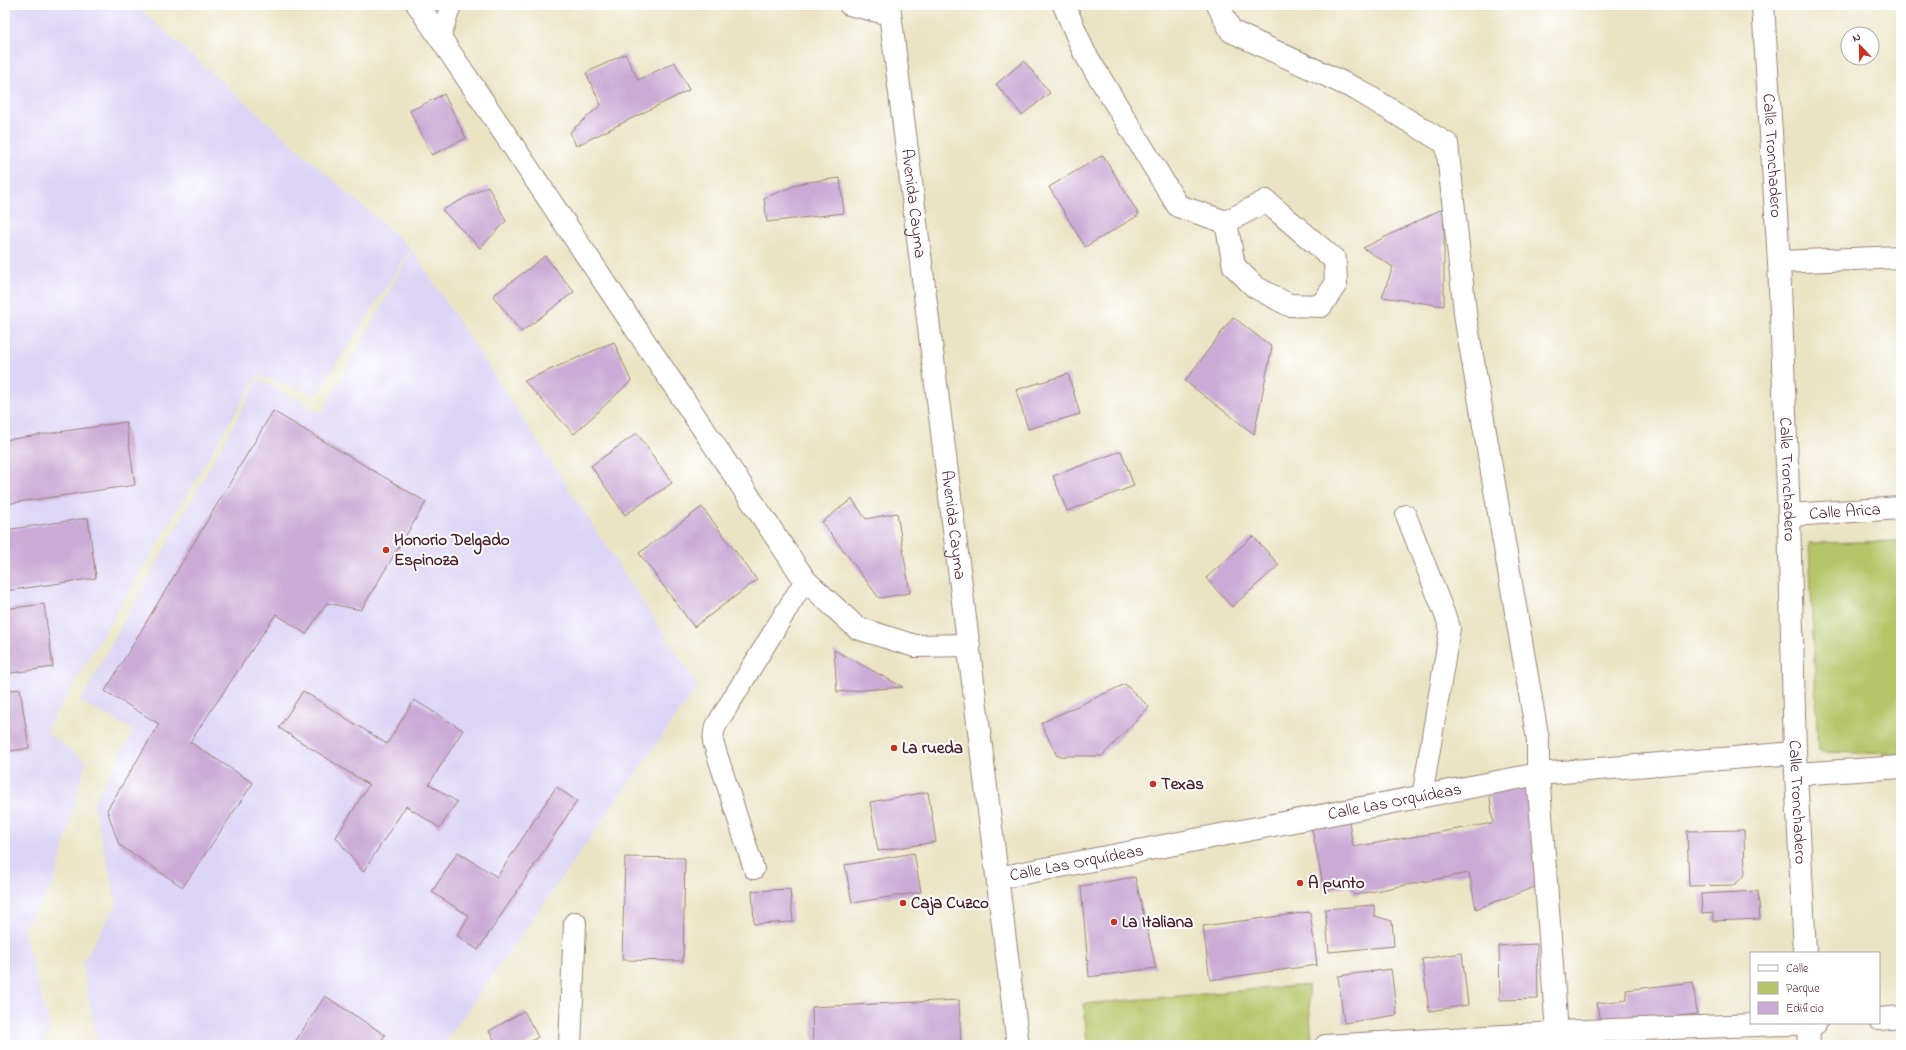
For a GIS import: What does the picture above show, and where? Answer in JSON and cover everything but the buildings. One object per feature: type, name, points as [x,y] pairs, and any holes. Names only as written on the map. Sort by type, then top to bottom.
[{"type":"street","points":[[418,5],[805,580],[857,628],[915,646],[969,645]]},
{"type":"street","points":[[1064,5],[1084,52],[1178,206],[1226,222],[1266,201],[1335,260],[1336,284],[1321,306],[1289,305],[1255,287],[1234,266],[1226,222]]},
{"type":"street","points":[[1218,5],[1231,31],[1356,88],[1447,144],[1466,320],[1538,740],[1538,774],[1557,1032],[1780,1024]]},
{"type":"street","name":"Calle Tronchadero","points":[[1764,5],[1779,262],[1789,515],[1794,753],[1797,774],[1805,952]]},
{"type":"street","name":"Avenida Cayma","points":[[889,10],[1018,1045]]},
{"type":"street","points":[[1779,262],[1901,257]]},
{"type":"street","name":"Calle Arica","points":[[1789,515],[1901,508]]},
{"type":"street","name":"Calle Las Orquídeas","points":[[998,878],[1538,774],[1794,753]]},
{"type":"street","points":[[1797,774],[1901,767]]},
{"type":"street","points":[[570,1045],[575,923]]},
{"type":"street","points":[[1880,1019],[1901,1018]]},
{"type":"street","points":[[1808,1024],[1809,1045]]},
{"type":"lane","points":[[440,38],[451,5]]},
{"type":"lane","points":[[849,5],[889,10]]},
{"type":"lane","points":[[1406,515],[1450,628],[1422,797]]},
{"type":"lane","points":[[754,869],[713,742],[714,731],[716,724],[805,580]]},
{"type":"lane","points":[[1325,1045],[1557,1032]]},
{"type":"shaded area","points":[[13,5],[135,5],[411,249],[316,395],[258,375],[45,732],[86,761],[54,884],[23,929],[51,1032],[42,1045],[5,1045],[5,22]]},
{"type":"shaded area","name":"Honorio Delgado Espinoza","points":[[412,250],[698,686],[443,1045],[98,1045],[82,963],[117,904],[93,804],[134,730],[80,701],[259,379],[322,413]]},
{"type":"green space","points":[[1901,541],[1901,754],[1818,752],[1809,543]]},
{"type":"green space","points":[[1308,985],[1312,1045],[1087,1045],[1084,1004]]},
{"type":"place","name":"Honorio Delgado Espinoza","points":[[386,550]]},
{"type":"place","name":"La rueda","points":[[894,748]]},
{"type":"place","name":"Texas","points":[[1153,784]]},
{"type":"place","name":"A punto","points":[[1300,883]]},
{"type":"place","name":"Caja Cuzco","points":[[903,903]]},
{"type":"place","name":"La Italiana","points":[[1114,922]]}]
